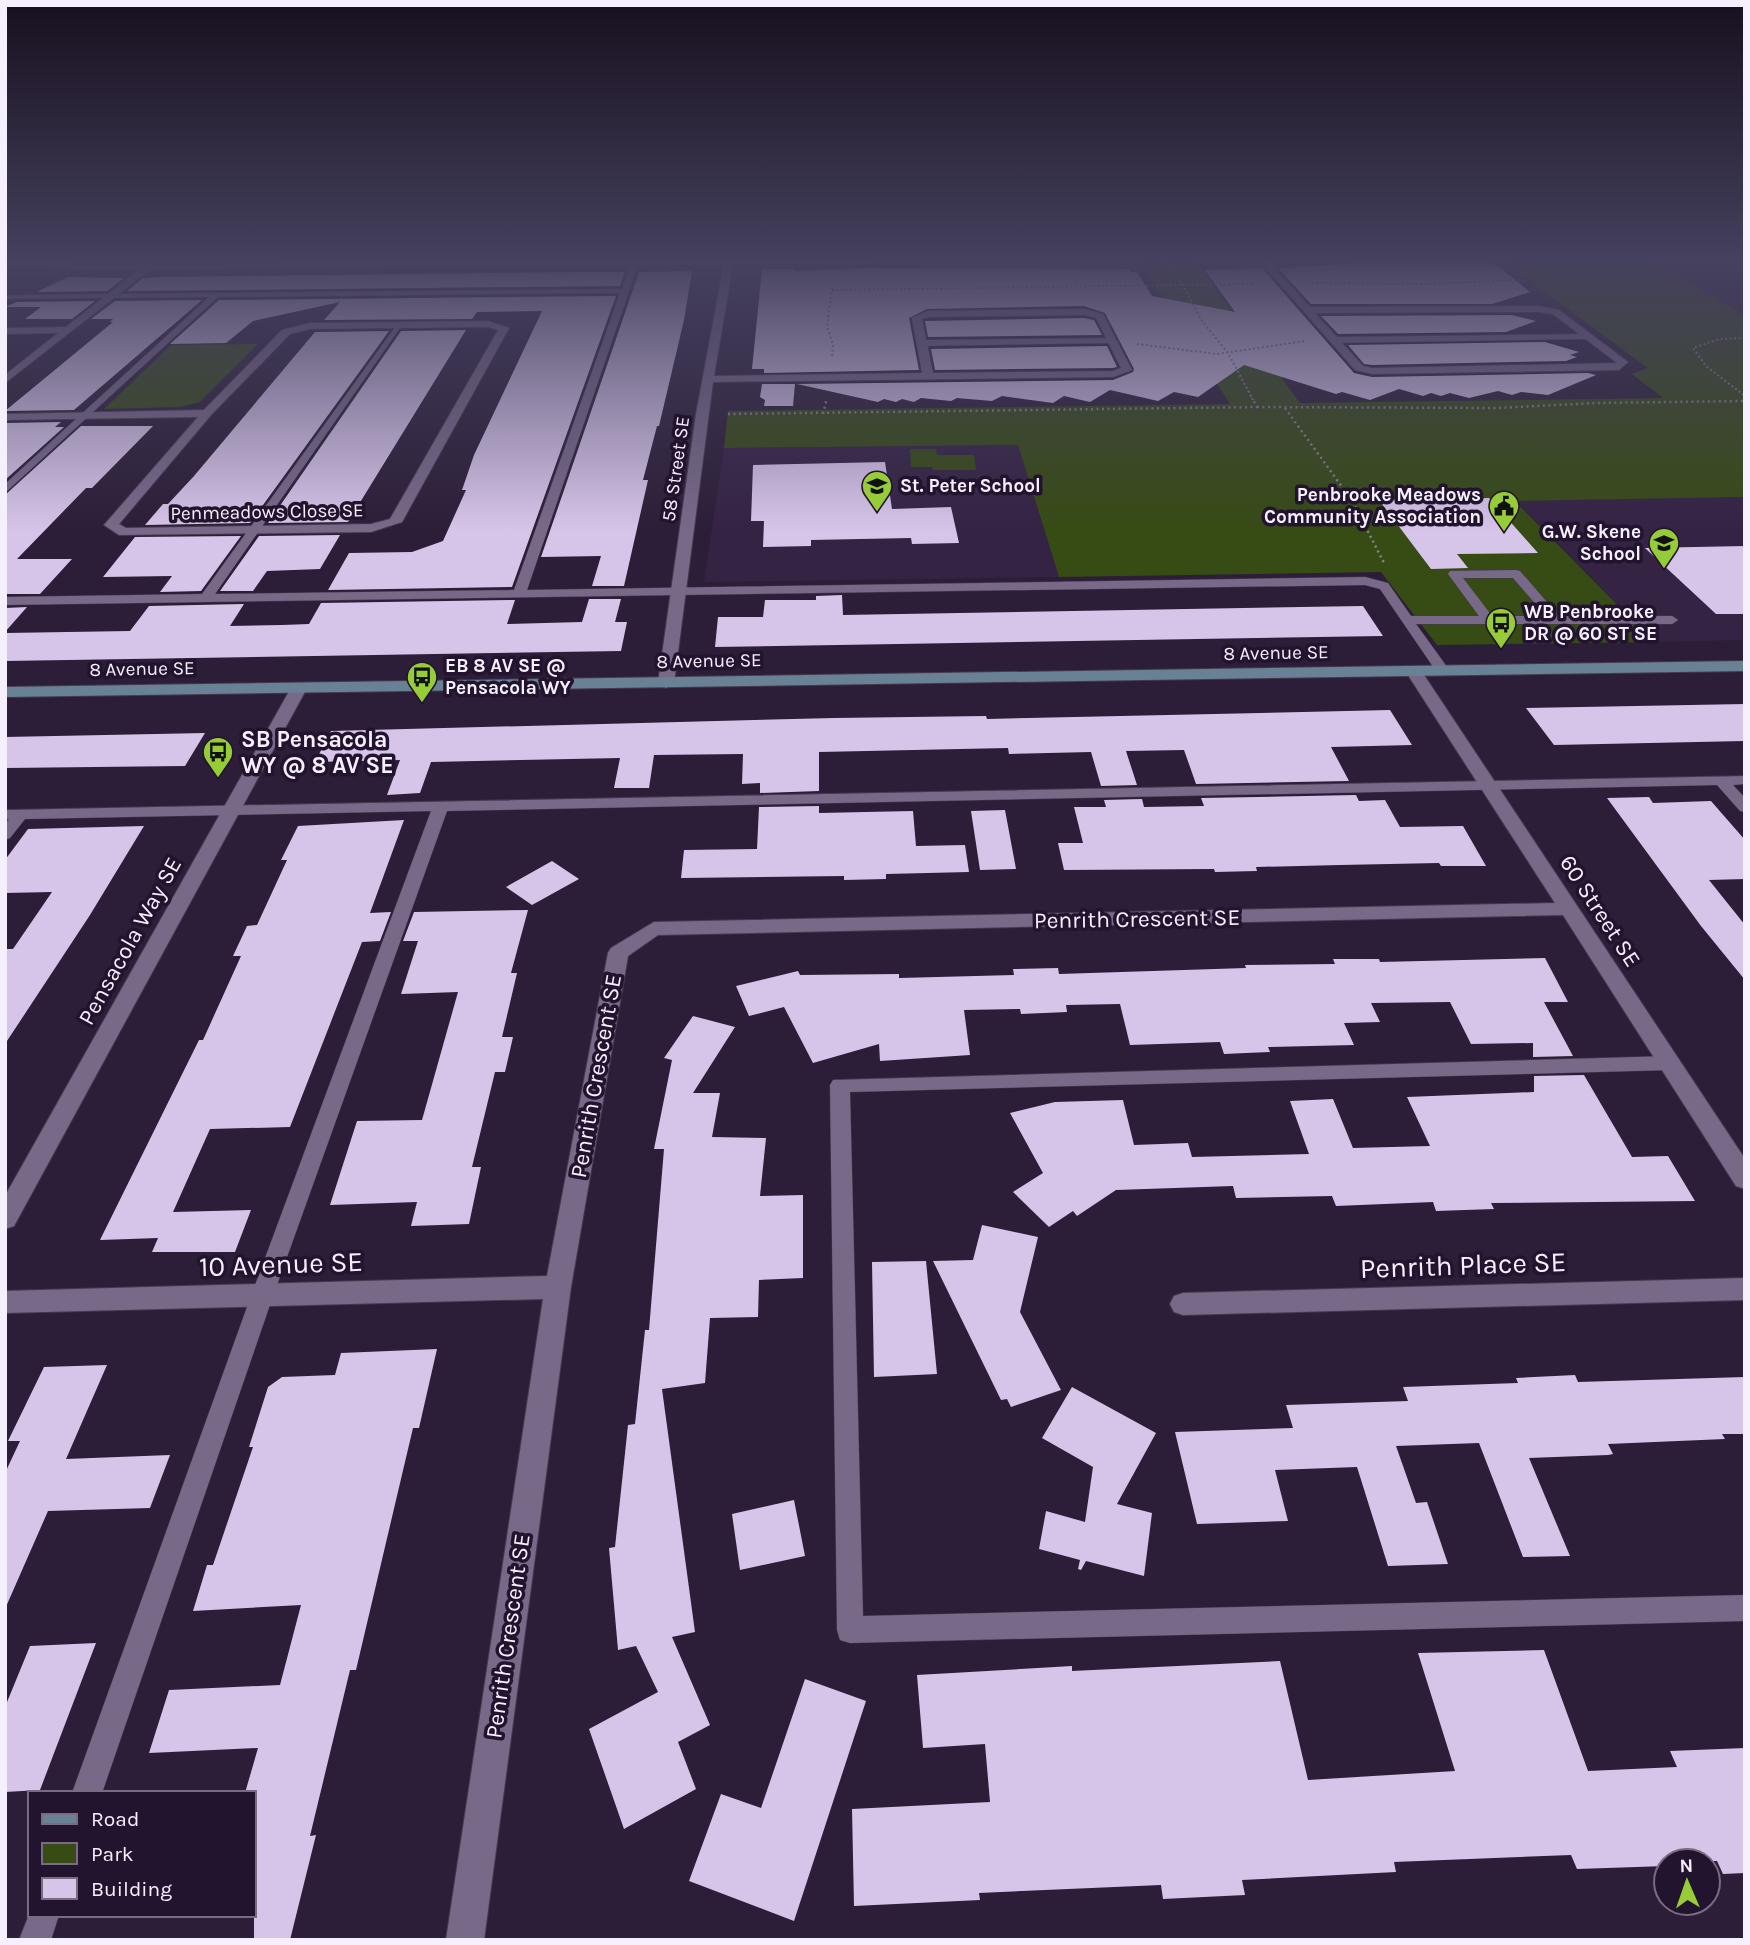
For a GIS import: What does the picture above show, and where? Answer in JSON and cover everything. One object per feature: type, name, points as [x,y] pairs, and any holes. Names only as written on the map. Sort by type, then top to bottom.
[{"type":"street","points":[[5,380],[42,350]]},
{"type":"street","name":"Penmeadows Close SE","points":[[269,350],[208,413],[111,525],[124,532],[254,531],[371,528],[394,522],[492,350]]},
{"type":"street","name":"58 Street SE","points":[[666,683],[714,350]]},
{"type":"street","points":[[924,350],[928,376]]},
{"type":"street","points":[[709,379],[1113,374],[1127,370],[1117,350]]},
{"type":"street","points":[[1342,350],[1359,368],[1372,371],[1619,368],[1623,362],[1607,350]]},
{"type":"street","points":[[5,417],[208,413]]},
{"type":"street","name":"8 Avenue SE","points":[[5,692],[1745,666]]},
{"type":"street","name":"60 Street SE","points":[[1414,672],[1745,1179]]},
{"type":"street","name":"Pensacola Way SE","points":[[5,1219],[299,688]]},
{"type":"street","name":"Penrith Crescent SE","points":[[465,1940],[558,1287],[618,953],[654,929],[1569,909]]},
{"type":"street","name":"10 Avenue SE","points":[[5,1303],[558,1287]]},
{"type":"street","name":"Penrith Place SE","points":[[1183,1304],[1745,1289]]},
{"type":"lane","points":[[5,490],[156,350]]},
{"type":"lane","points":[[206,598],[381,350]]},
{"type":"lane","points":[[519,594],[603,350]]},
{"type":"lane","points":[[1488,620],[1454,574],[1516,574],[1555,619]]},
{"type":"lane","points":[[5,601],[1365,581],[1384,586],[1443,671]]},
{"type":"lane","points":[[1406,620],[1672,620]]},
{"type":"lane","points":[[5,835],[13,815],[229,813],[1745,780]]},
{"type":"lane","points":[[1722,781],[1745,808]]},
{"type":"lane","points":[[88,1791],[262,1296],[440,808]]},
{"type":"lane","points":[[1671,1063],[840,1085],[850,1630],[1745,1608]]},
{"type":"lane","points":[[35,1940],[43,1917]]},
{"type":"path","points":[[823,414],[833,350]]},
{"type":"path","points":[[1167,350],[1194,354],[1244,350]]},
{"type":"path","points":[[1694,350],[1706,366],[1745,399]]},
{"type":"path","points":[[1257,407],[1472,408],[1745,399]]},
{"type":"path","points":[[1284,407],[1326,460],[1377,544],[1387,569],[1384,586]]},
{"type":"shaded area","name":"St. Peter School","points":[[1018,445],[1059,577],[704,582],[724,448]]},
{"type":"shaded area","name":"G.W. Skene School","points":[[1745,497],[1745,640],[1654,642],[1515,500]]},
{"type":"green space","points":[[166,350],[252,350],[200,402],[180,407],[104,409]]},
{"type":"green space","points":[[1196,350],[1261,350],[1300,403],[1663,398],[1632,374],[1648,368],[1623,350],[1745,350],[1745,497],[1515,501],[1654,642],[1437,645],[1381,572],[1059,577],[1018,445],[724,448],[728,411],[1230,404]]},
{"type":"green space","points":[[910,449],[936,449],[937,455],[974,455],[976,470],[911,467]]},
{"type":"building","points":[[79,350],[144,350],[74,410],[5,411]]},
{"type":"building","points":[[300,350],[375,350],[250,523],[145,525],[163,504],[168,504]]},
{"type":"building","points":[[388,350],[454,350],[348,522],[268,523]]},
{"type":"building","points":[[524,350],[597,350],[512,587],[328,590],[349,553],[412,552],[443,541],[466,490],[462,490],[474,455]]},
{"type":"building","points":[[612,350],[677,350],[643,480],[648,480],[624,586],[592,586],[601,556],[541,557]]},
{"type":"building","points":[[754,350],[915,350],[919,370],[764,373],[764,369],[752,369]]},
{"type":"building","points":[[931,350],[1109,350],[1117,367],[1113,368],[935,370]]},
{"type":"building","points":[[1124,350],[1334,350],[1354,373],[1372,377],[1596,375],[1548,395],[1521,392],[1512,395],[1498,391],[1469,398],[1450,393],[1423,396],[1399,389],[1370,400],[1342,392],[1336,394],[1244,365],[1198,397],[1174,392],[1158,401],[1110,390],[1090,402],[1064,396],[1053,403],[1002,396],[992,401],[921,398],[914,402],[884,399],[878,402],[797,384],[1113,380],[1133,372]]},
{"type":"building","points":[[1352,350],[1571,350],[1579,352],[1570,355],[1577,357],[1566,361],[1364,364]]},
{"type":"building","points":[[762,384],[795,384],[793,406],[764,406],[765,400],[760,397]]},
{"type":"building","points":[[61,422],[55,427],[64,427],[5,480],[5,423]]},
{"type":"building","points":[[81,426],[153,426],[92,488],[86,488],[17,559],[72,559],[40,594],[5,594],[5,495]]},
{"type":"building","points":[[885,462],[892,509],[951,507],[959,543],[912,544],[911,538],[811,540],[811,546],[763,547],[764,521],[751,521],[753,465]]},
{"type":"building","points":[[1489,498],[1538,553],[1457,554],[1468,568],[1431,569],[1379,500]]},
{"type":"building","points":[[340,535],[320,569],[267,571],[253,591],[220,591],[259,536]]},
{"type":"building","points":[[241,536],[201,591],[160,592],[172,576],[103,577],[135,537]]},
{"type":"building","points":[[1745,546],[1745,614],[1716,614],[1645,548]]},
{"type":"building","points":[[842,595],[843,615],[1363,606],[1383,636],[715,647],[718,617],[763,617],[765,600],[816,600],[816,596]]},
{"type":"building","points":[[589,599],[621,599],[615,622],[627,622],[621,651],[5,661],[5,633],[130,631],[149,606],[244,604],[230,626],[309,624],[321,603],[515,600],[507,624],[582,622]]},
{"type":"building","points":[[27,607],[5,632],[5,608]]},
{"type":"building","points":[[1745,704],[1745,741],[1554,745],[1526,708]]},
{"type":"building","points":[[1390,710],[1412,745],[1331,747],[1349,781],[1196,784],[1184,750],[1126,751],[1137,785],[1101,786],[1091,752],[1009,754],[1008,748],[819,752],[819,791],[760,793],[760,783],[742,784],[743,754],[654,755],[649,788],[614,788],[620,758],[431,762],[420,793],[387,795],[400,760],[315,762],[331,731],[834,718],[986,716],[987,719]]},
{"type":"building","points":[[205,733],[185,766],[5,768],[5,737]]},
{"type":"building","points":[[1356,795],[1359,801],[1385,800],[1400,827],[1463,826],[1486,866],[1441,866],[1439,863],[1256,867],[1257,871],[1215,872],[1214,869],[1064,870],[1058,843],[1083,843],[1074,807],[1106,807],[1104,800],[1142,799],[1144,807],[1204,806],[1201,798]]},
{"type":"building","points":[[1649,797],[1653,803],[1711,801],[1745,840],[1745,879],[1709,880],[1745,925],[1745,980],[1701,926],[1607,798]]},
{"type":"building","points":[[819,806],[819,813],[913,811],[916,846],[965,845],[969,872],[886,874],[886,879],[844,880],[844,876],[681,878],[684,850],[757,849],[759,807]]},
{"type":"building","points":[[1005,810],[1016,869],[980,870],[971,811]]},
{"type":"building","points":[[404,820],[370,913],[391,912],[380,941],[362,942],[290,1127],[210,1129],[173,1212],[251,1210],[235,1252],[152,1252],[158,1238],[100,1240],[199,1040],[203,1040],[241,956],[233,956],[247,926],[257,925],[287,860],[281,860],[298,826]]},
{"type":"building","points":[[144,826],[90,915],[5,1044],[5,949],[13,949],[52,892],[5,893],[5,860],[28,829]]},
{"type":"building","points":[[552,861],[579,879],[532,905],[506,887]]},
{"type":"building","points":[[528,910],[511,973],[517,973],[502,1037],[513,1037],[505,1072],[495,1072],[472,1167],[481,1167],[469,1224],[411,1226],[417,1202],[330,1205],[357,1121],[422,1120],[458,992],[401,994],[418,941],[403,941],[414,912]]},
{"type":"building","points":[[1545,958],[1568,1002],[1544,1002],[1573,1056],[1533,1057],[1533,1043],[1471,1044],[1450,1002],[1371,1003],[1380,1022],[1344,1023],[1354,1045],[1268,1047],[1270,1052],[1224,1054],[1220,1042],[1130,1045],[1120,1004],[1066,1005],[1067,1012],[1021,1014],[1020,1009],[964,1010],[970,1055],[880,1061],[879,1044],[813,1063],[784,1007],[749,1016],[736,986],[798,971],[800,975],[899,974],[899,978],[1014,975],[1013,969],[1058,968],[1059,974],[1246,968],[1245,965],[1335,964],[1333,959],[1379,959],[1380,962]]},
{"type":"building","points":[[693,1016],[735,1027],[693,1093],[720,1093],[712,1137],[766,1138],[760,1196],[803,1195],[803,1278],[759,1280],[758,1317],[710,1318],[705,1383],[662,1389],[695,1632],[672,1637],[710,1725],[678,1742],[696,1789],[624,1829],[589,1729],[658,1692],[636,1646],[618,1650],[609,1548],[615,1547],[628,1425],[635,1424],[645,1330],[649,1330],[664,1149],[654,1149],[672,1060],[664,1058]]},
{"type":"building","points":[[1584,1075],[1632,1157],[1668,1156],[1695,1201],[1491,1203],[1494,1209],[1436,1211],[1433,1202],[1336,1206],[1332,1196],[1236,1198],[1233,1186],[1116,1190],[1077,1216],[1073,1211],[1049,1227],[1013,1192],[1043,1173],[1010,1113],[1055,1102],[1123,1100],[1134,1145],[1188,1143],[1192,1157],[1309,1154],[1290,1101],[1333,1099],[1353,1148],[1430,1146],[1407,1097],[1534,1092],[1534,1076]]},
{"type":"building","points":[[982,1225],[1038,1237],[1020,1312],[1061,1390],[1011,1407],[1007,1399],[1001,1400],[933,1261],[973,1260]]},
{"type":"building","points":[[926,1261],[937,1374],[874,1377],[872,1262]]},
{"type":"building","points":[[437,1349],[419,1428],[413,1428],[356,1670],[350,1670],[310,1836],[316,1835],[290,1940],[254,1940],[256,1791],[246,1791],[258,1748],[149,1753],[169,1690],[280,1685],[301,1605],[193,1611],[207,1565],[213,1565],[253,1447],[249,1447],[268,1387],[282,1377],[335,1375],[341,1353]]},
{"type":"building","points":[[107,1365],[66,1459],[170,1455],[150,1508],[48,1511],[5,1609],[5,1473],[20,1441],[8,1441],[44,1367]]},
{"type":"building","points":[[1575,1375],[1578,1382],[1745,1377],[1745,1434],[1722,1434],[1725,1439],[1608,1444],[1613,1454],[1608,1455],[1529,1458],[1570,1556],[1523,1557],[1479,1443],[1396,1446],[1416,1503],[1427,1502],[1448,1564],[1388,1566],[1357,1467],[1275,1470],[1288,1521],[1197,1524],[1175,1432],[1293,1428],[1286,1405],[1408,1401],[1403,1387],[1518,1383],[1516,1378]]},
{"type":"building","points":[[1072,1387],[1156,1433],[1117,1504],[1152,1513],[1144,1576],[1086,1561],[1081,1570],[1078,1569],[1080,1560],[1039,1549],[1046,1511],[1085,1522],[1093,1467],[1042,1438]]},
{"type":"building","points":[[794,1500],[805,1556],[740,1570],[732,1514]]},
{"type":"building","points":[[96,1643],[40,1790],[5,1792],[5,1707],[30,1646]]},
{"type":"building","points":[[1544,1650],[1588,1771],[1677,1767],[1670,1751],[1745,1748],[1745,1873],[1723,1874],[1722,1847],[1652,1847],[1652,1866],[1577,1869],[1571,1855],[1394,1862],[1396,1872],[1242,1880],[1245,1895],[1163,1899],[1161,1885],[979,1893],[980,1900],[854,1906],[852,1809],[990,1802],[985,1744],[923,1748],[917,1675],[1072,1666],[1072,1671],[1280,1661],[1308,1780],[1455,1771],[1418,1653]]},
{"type":"building","points":[[805,1679],[866,1701],[794,1921],[689,1881],[721,1794],[761,1808]]},
{"type":"place","name":"St. Peter School","points":[[877,513]]},
{"type":"place","name":"Penbrooke Meadows Community Association","points":[[1504,533]]},
{"type":"place","name":"G.W. Skene School","points":[[1664,570]]},
{"type":"place","name":"WB Penbrooke DR @ 60 ST SE","points":[[1501,650]]},
{"type":"place","name":"EB 8 AV SE @ Pensacola WY","points":[[422,704]]},
{"type":"place","name":"SB Pensacola WY @ 8 AV SE","points":[[218,779]]}]
